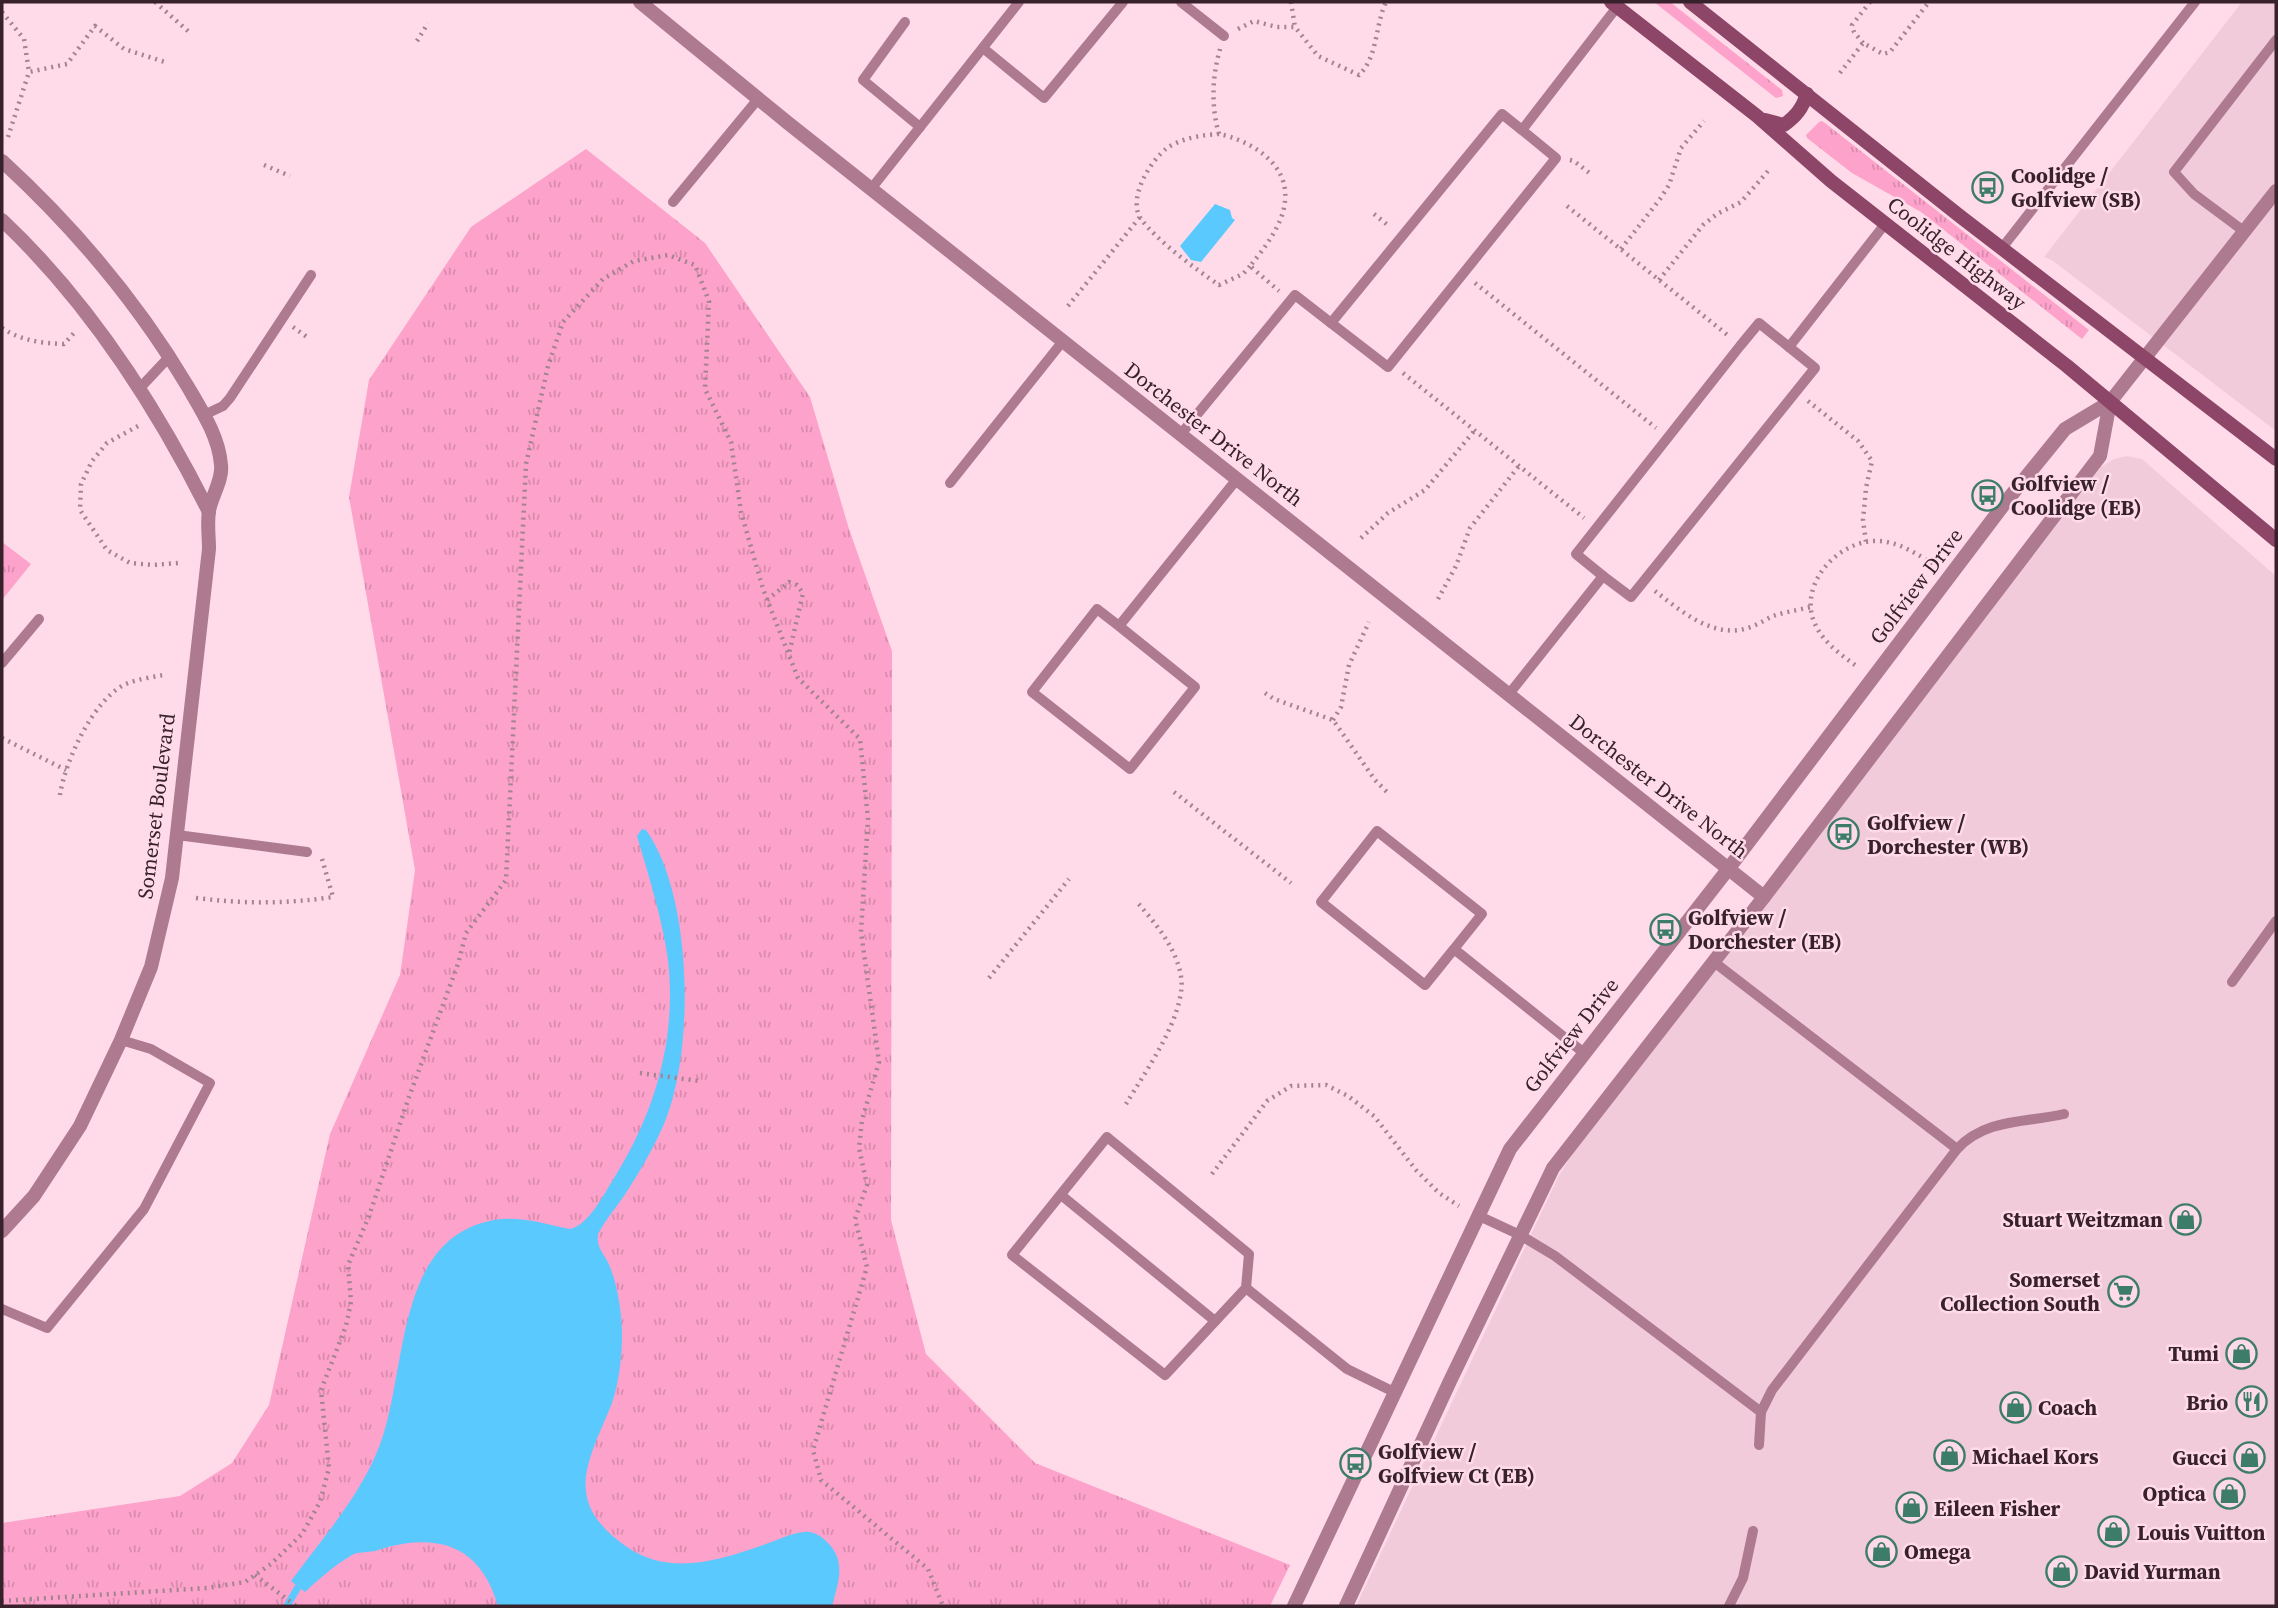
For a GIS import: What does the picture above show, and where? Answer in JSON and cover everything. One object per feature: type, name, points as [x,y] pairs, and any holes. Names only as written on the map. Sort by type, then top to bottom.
[{"type":"main road","name":"Coolidge Highway","points":[[1690,2],[2002,248],[2276,459]]},
{"type":"main road","name":"Coolidge Highway","points":[[1614,4],[1757,116],[1831,181],[2198,472],[2276,540]]},
{"type":"main road","points":[[1757,116],[1784,125],[1803,107],[1807,94]]},
{"type":"street","name":"Dorchester Drive North","points":[[640,2],[872,190],[1764,897]]},
{"type":"street","name":"Somerset Boulevard","points":[[2,161],[45,200],[123,291],[170,356],[215,438],[222,467],[209,513],[209,549],[172,878],[151,967],[121,1040],[80,1126],[33,1196],[2,1231]]},
{"type":"street","points":[[1346,1606],[1553,1168],[1764,897],[2100,456],[2110,402],[2276,191]]},
{"type":"street","name":"Somerset Boulevard","points":[[2,220],[94,324],[179,453],[209,513]]},
{"type":"street","name":"Golfview Drive","points":[[1294,1606],[1510,1149],[1728,868],[2005,503],[2066,429],[2110,402]]},
{"type":"lane","points":[[872,190],[1019,2]]},
{"type":"lane","points":[[983,48],[1044,98],[1123,2]]},
{"type":"lane","points":[[1181,2],[1224,36]]},
{"type":"lane","points":[[2002,248],[2193,2]]},
{"type":"lane","points":[[1522,130],[1614,4]]},
{"type":"lane","points":[[905,22],[863,80],[920,127]]},
{"type":"lane","points":[[2245,232],[2193,194],[2174,172],[2276,40]]},
{"type":"lane","points":[[673,202],[758,99]]},
{"type":"lane","points":[[1181,434],[1295,295],[1331,323],[1388,367],[1556,158],[1502,114],[1331,323]]},
{"type":"lane","points":[[1789,347],[1885,224]]},
{"type":"lane","points":[[204,415],[223,406],[230,398],[311,275]]},
{"type":"lane","points":[[1759,323],[1789,347],[1815,368],[1631,597],[1576,554],[1759,323]]},
{"type":"lane","points":[[950,483],[1063,341]]},
{"type":"lane","points":[[139,389],[170,356]]},
{"type":"lane","points":[[1119,626],[1237,479]]},
{"type":"lane","points":[[1509,694],[1603,576]]},
{"type":"lane","points":[[1097,609],[1119,626],[1195,687],[1130,769],[1032,692],[1097,609]]},
{"type":"lane","points":[[2,663],[39,619]]},
{"type":"lane","points":[[1377,831],[1482,914],[1454,949],[1425,985],[1321,902],[1377,831]]},
{"type":"lane","points":[[177,835],[307,852]]},
{"type":"lane","points":[[2232,982],[2276,921]]},
{"type":"lane","points":[[1454,949],[1584,1053]]},
{"type":"lane","points":[[1714,962],[1957,1149]]},
{"type":"lane","points":[[2,1308],[47,1328],[144,1209],[210,1083],[151,1049],[121,1040]]},
{"type":"lane","points":[[1759,1446],[1761,1412],[1772,1390],[1957,1149],[1979,1130],[2064,1114]]},
{"type":"lane","points":[[1107,1137],[1249,1254],[1246,1288],[1165,1375],[1012,1255],[1061,1195],[1107,1137]]},
{"type":"lane","points":[[1061,1195],[1215,1321]]},
{"type":"lane","points":[[1477,1216],[1520,1235],[1555,1255],[1761,1412]]},
{"type":"lane","points":[[1246,1288],[1346,1369],[1394,1392]]},
{"type":"lane","points":[[1729,1606],[1743,1578],[1753,1531]]},
{"type":"path","points":[[155,2],[189,32]]},
{"type":"path","points":[[1291,2],[1295,27],[1318,56],[1359,75],[1369,66],[1380,14],[1386,2]]},
{"type":"path","points":[[1870,2],[1852,25],[1863,43],[1883,54],[1890,52],[1929,2]]},
{"type":"path","points":[[2,12],[24,39],[29,72],[8,137]]},
{"type":"path","points":[[1219,134],[1213,113],[1214,69],[1224,36],[1254,21],[1277,27],[1295,27]]},
{"type":"path","points":[[417,41],[428,23]]},
{"type":"path","points":[[29,72],[67,64],[95,26],[124,49],[165,62]]},
{"type":"path","points":[[1840,73],[1863,43]]},
{"type":"path","points":[[1621,249],[1660,199],[1669,184],[1681,148],[1704,121]]},
{"type":"path","points":[[1219,134],[1235,137],[1261,152],[1272,163],[1284,187],[1286,201],[1279,220],[1258,256],[1243,274],[1219,285],[1157,235],[1140,217],[1137,206],[1143,181],[1153,163],[1167,148],[1195,137],[1219,134]]},
{"type":"path","points":[[1556,158],[1574,161],[1592,175]]},
{"type":"path","points":[[264,165],[290,176]]},
{"type":"path","points":[[1659,280],[1703,225],[1717,214],[1741,202],[1769,171]]},
{"type":"path","points":[[1567,206],[1715,325]]},
{"type":"path","points":[[1374,214],[1390,227]]},
{"type":"path","points":[[1068,306],[1140,217]]},
{"type":"path","points":[[2,1601],[207,1588],[245,1582],[271,1564],[302,1534],[320,1502],[329,1468],[321,1390],[346,1326],[351,1302],[348,1265],[369,1216],[458,964],[466,933],[484,913],[506,880],[526,464],[548,366],[563,322],[603,279],[634,261],[668,255],[695,265],[709,301],[705,388],[730,442],[741,512],[767,600],[798,678],[860,739],[868,819],[861,932],[879,1062],[862,1120],[859,1149],[867,1185],[855,1219],[867,1267],[813,1450],[821,1480],[928,1569],[943,1606]]},
{"type":"path","points":[[1250,266],[1263,277]]},
{"type":"path","points":[[1491,295],[1642,417]]},
{"type":"path","points":[[2,328],[15,337],[64,344],[74,333]]},
{"type":"path","points":[[1419,385],[1571,507]]},
{"type":"path","points":[[1823,413],[1858,441],[1867,450],[1872,461],[1863,520],[1866,542]]},
{"type":"path","points":[[138,426],[107,443],[92,461],[81,484],[80,510],[107,550],[130,563],[178,563]]},
{"type":"path","points":[[1361,538],[1388,513],[1424,490],[1475,430]]},
{"type":"path","points":[[1437,599],[1456,566],[1469,528],[1520,466]]},
{"type":"path","points":[[1856,665],[1834,649],[1820,634],[1813,621],[1811,607],[1817,579],[1824,566],[1832,557],[1853,546],[1881,541],[1895,544],[1933,564]]},
{"type":"path","points":[[767,600],[789,582],[797,585],[803,593],[789,655]]},
{"type":"path","points":[[1671,604],[1705,625],[1733,631],[1749,628],[1774,616],[1811,607]]},
{"type":"path","points":[[1333,720],[1340,707],[1349,666],[1368,622]]},
{"type":"path","points":[[61,795],[66,770],[86,728],[104,701],[124,685],[164,675]]},
{"type":"path","points":[[1265,693],[1274,699],[1333,720],[1375,780],[1390,794]]},
{"type":"path","points":[[2,738],[66,770]]},
{"type":"path","points":[[1174,792],[1291,883]]},
{"type":"path","points":[[196,898],[241,903],[289,903],[333,897],[321,855],[307,852]]},
{"type":"path","points":[[989,978],[1069,879]]},
{"type":"path","points":[[1126,1104],[1162,1044],[1177,1010],[1181,977],[1171,949],[1156,924],[1137,902]]},
{"type":"path","points":[[640,1073],[699,1081]]},
{"type":"path","points":[[1212,1174],[1267,1101],[1292,1086],[1326,1085],[1348,1096],[1374,1116],[1416,1170],[1439,1193],[1460,1206]]},
{"type":"path","points":[[255,1575],[296,1606]]},
{"type":"shaded area","points":[[2242,2],[2276,2],[2276,431],[2053,261],[2044,257]]},
{"type":"shaded area","points":[[2127,456],[2142,459],[2276,576],[2276,1606],[1356,1606],[1559,1175],[1574,1152],[2101,467],[2114,459]]},
{"type":"green space","points":[[1654,2],[1670,2],[1782,90],[1783,96],[1776,98]]},
{"type":"green space","points":[[1822,121],[2089,330],[2082,339],[1921,212],[1852,173],[1807,138],[1806,135]]},
{"type":"green space","points":[[586,149],[705,243],[810,397],[849,529],[892,651],[891,1220],[926,1354],[1035,1463],[1290,1565],[1270,1606],[2,1606],[2,1523],[180,1496],[232,1463],[269,1405],[330,1134],[400,975],[415,870],[349,497],[369,380],[471,227]]},
{"type":"green space","points":[[2,542],[31,564],[2,600]]},
{"type":"water","points":[[1215,204],[1230,210],[1235,220],[1201,262],[1191,260],[1180,246]]},
{"type":"water","points":[[642,829],[646,830],[662,859],[681,933],[684,1016],[681,1057],[674,1093],[653,1148],[598,1234],[600,1248],[610,1267],[617,1292],[622,1343],[620,1369],[612,1403],[589,1463],[587,1497],[593,1514],[606,1530],[627,1547],[660,1561],[694,1563],[729,1556],[794,1534],[817,1534],[833,1549],[839,1565],[832,1606],[498,1606],[490,1585],[480,1569],[467,1556],[437,1543],[419,1542],[355,1554],[334,1567],[305,1592],[291,1581],[340,1517],[371,1465],[388,1416],[410,1310],[422,1277],[440,1250],[466,1229],[501,1219],[526,1220],[570,1229],[577,1226],[601,1200],[641,1127],[660,1074],[666,1046],[670,989],[662,929],[637,836]]},
{"type":"waterway","points":[[287,1606],[298,1587]]},
{"type":"place","name":"Coolidge / Golfview (SB)","points":[[1988,187]]},
{"type":"place","name":"Golfview / Coolidge (EB)","points":[[1988,495]]},
{"type":"place","name":"Golfview / Dorchester (WB)","points":[[1844,834]]},
{"type":"place","name":"Golfview / Dorchester (EB)","points":[[1665,929]]},
{"type":"place","name":"Stuart Weitzman","points":[[2186,1219]]},
{"type":"place","name":"Somerset Collection South","points":[[2123,1291]]},
{"type":"place","name":"Tumi","points":[[2242,1353]]},
{"type":"place","name":"Brio","points":[[2251,1402]]},
{"type":"place","name":"Coach","points":[[2015,1407]]},
{"type":"place","name":"Michael Kors","points":[[1949,1456]]},
{"type":"place","name":"Gucci","points":[[2250,1457]]},
{"type":"place","name":"Golfview / Golfview Ct (EB)","points":[[1355,1463]]},
{"type":"place","name":"Optica","points":[[2229,1493]]},
{"type":"place","name":"Eileen Fisher","points":[[1911,1508]]},
{"type":"place","name":"Louis Vuitton","points":[[2114,1532]]},
{"type":"place","name":"Omega","points":[[1881,1551]]},
{"type":"place","name":"David Yurman","points":[[2061,1571]]}]
